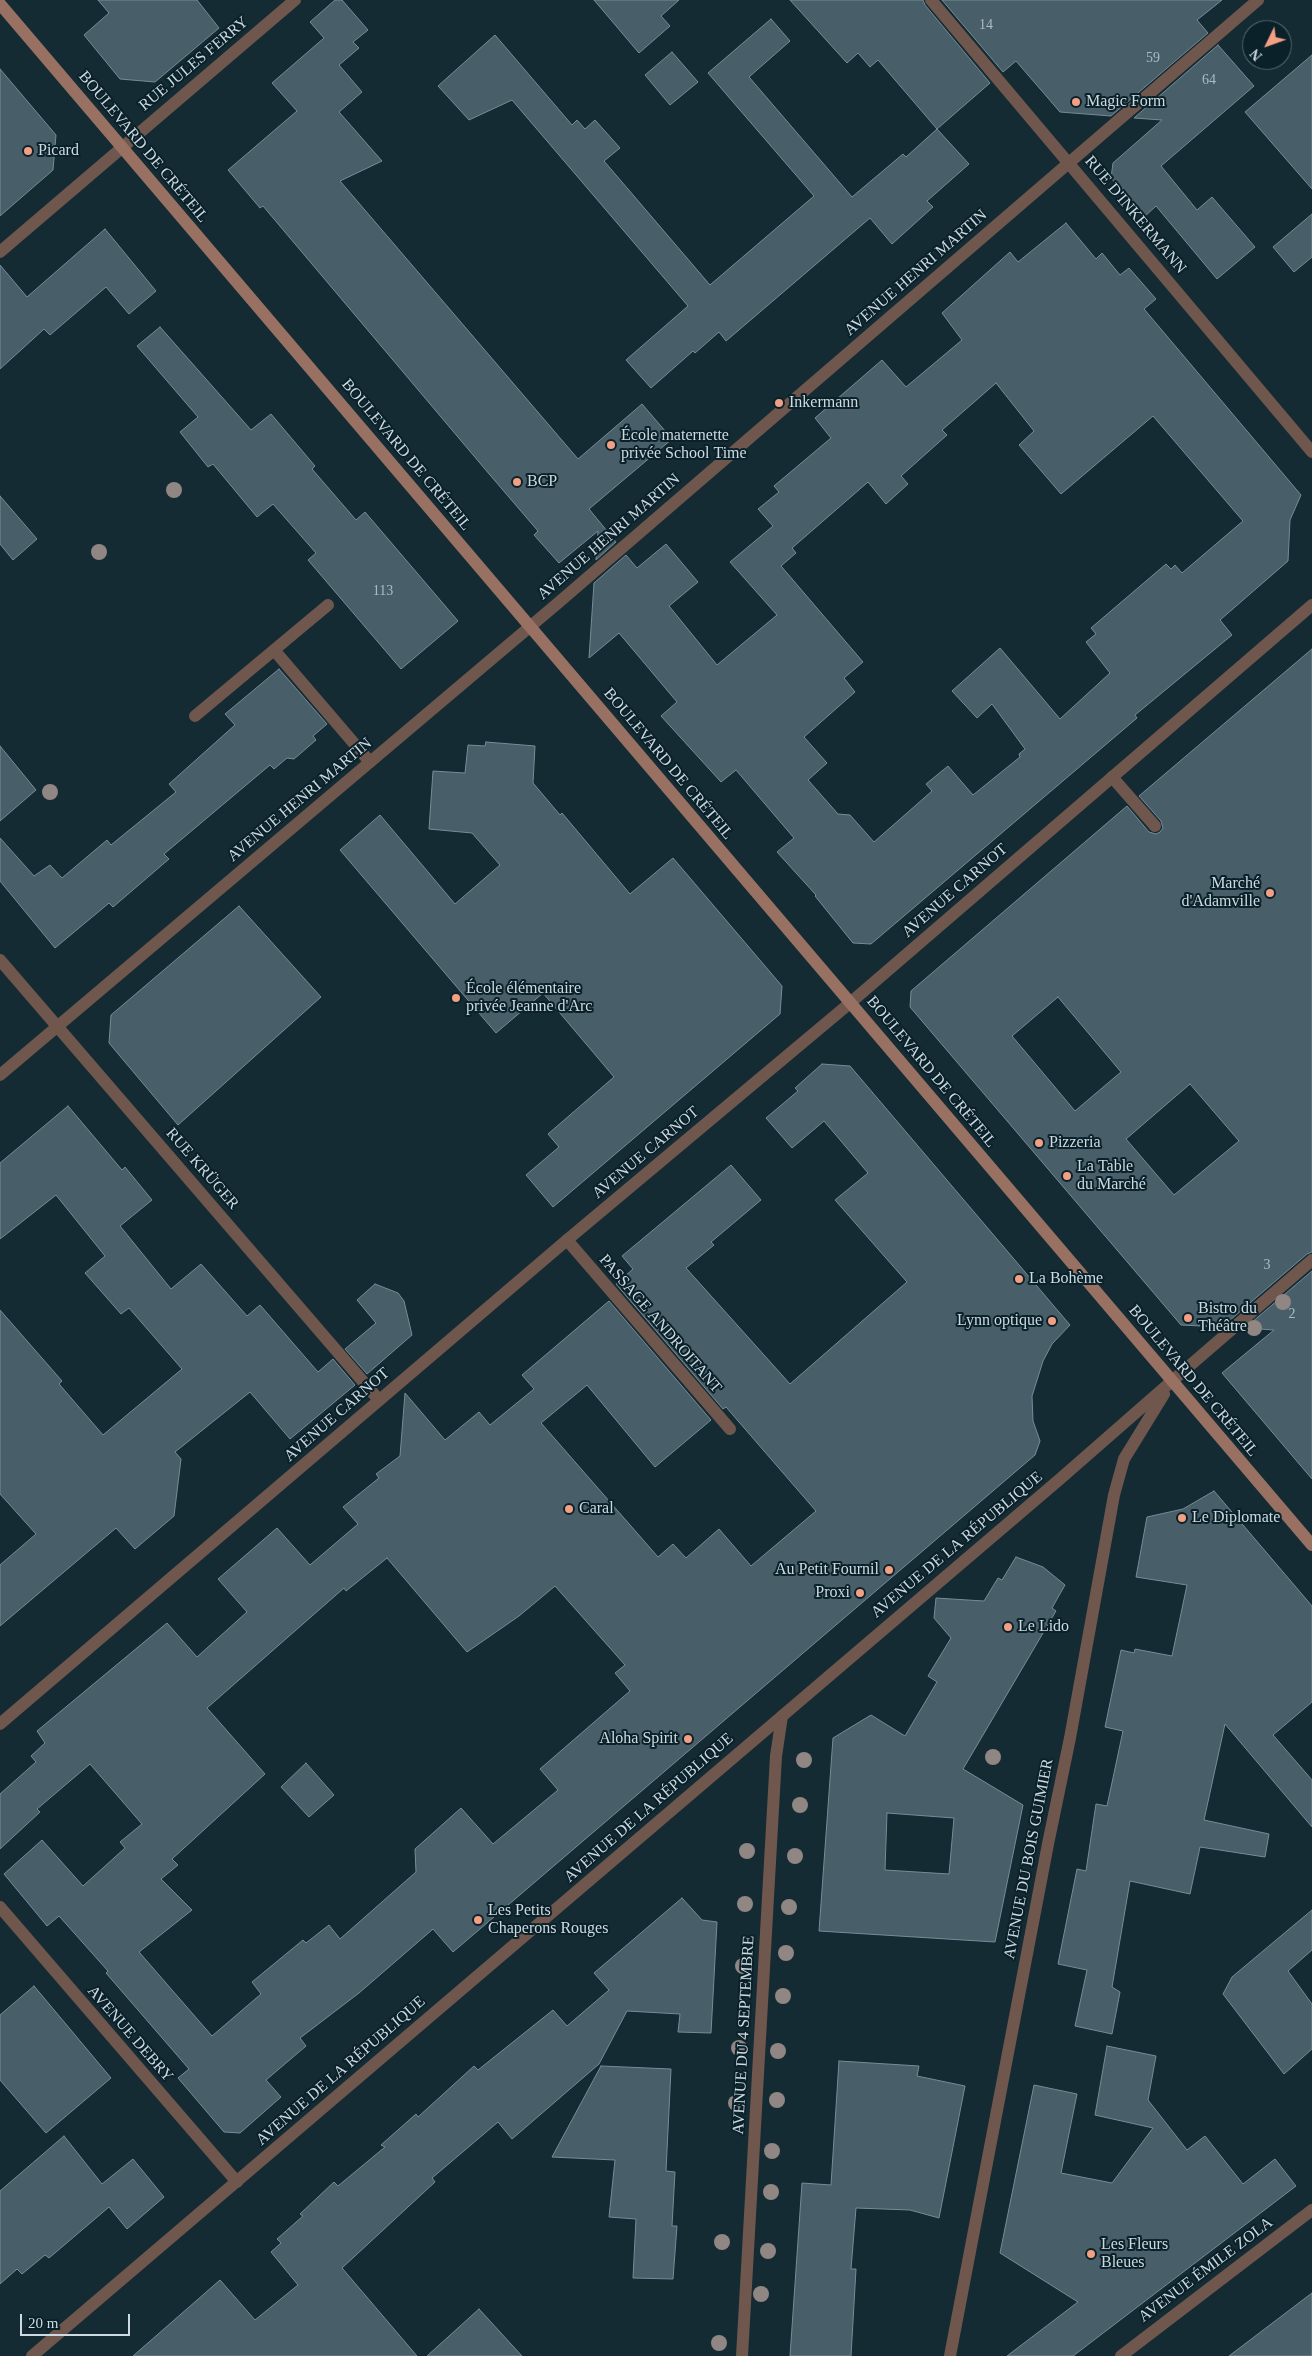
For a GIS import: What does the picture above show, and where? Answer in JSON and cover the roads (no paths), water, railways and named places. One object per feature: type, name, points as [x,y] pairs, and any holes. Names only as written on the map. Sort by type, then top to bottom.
[{"type":"main road","name":"BOULEVARD DE CRÉTEIL","points":[[0,4],[1312,1544]]},
{"type":"street","name":"RUE JULES FERRY","points":[[0,252],[295,0]]},
{"type":"street","name":"RUE D'INKERMANN","points":[[931,0],[1312,452]]},
{"type":"street","name":"AVENUE HENRI MARTIN","points":[[0,1075],[530,626],[1258,0]]},
{"type":"street","points":[[195,716],[328,605]]},
{"type":"street","name":"AVENUE CARNOT","points":[[0,1724],[567,1240],[850,1003],[1312,605]]},
{"type":"street","points":[[274,650],[370,762]]},
{"type":"street","points":[[1112,777],[1155,826]]},
{"type":"street","name":"RUE KRÜGER","points":[[0,960],[379,1400]]},
{"type":"street","name":"PASSAGE ANDROITANT","points":[[567,1240],[730,1429]]},
{"type":"street","name":"AVENUE DE LA RÉPUBLIQUE","points":[[32,2356],[782,1716],[1312,1260]]},
{"type":"street","name":"AVENUE DU BOIS GUIMIER","points":[[950,2356],[1072,1728],[1114,1495],[1124,1459],[1172,1381]]},
{"type":"street","name":"AVENUE DU 4 SEPTEMBRE","points":[[742,2356],[776,1756],[782,1716]]},
{"type":"street","name":"AVENUE DEBRY","points":[[0,1907],[237,2182]]},
{"type":"street","name":"AVENUE ÉMILE ZOLA","points":[[1120,2356],[1312,2210]]},
{"type":"place","name":"Magic Form","points":[[1076,102]]},
{"type":"place","name":"Picard","points":[[28,151]]},
{"type":"place","name":"Inkermann","points":[[779,403]]},
{"type":"place","name":"École maternette privée School Time","points":[[611,445]]},
{"type":"place","name":"BCP","points":[[517,482]]},
{"type":"place","name":"Marché d'Adamville","points":[[1270,893]]},
{"type":"place","name":"École élémentaire privée Jeanne d'Arc","points":[[456,998]]},
{"type":"place","name":"Pizzeria","points":[[1039,1143]]},
{"type":"place","name":"La Table du Marché","points":[[1067,1176]]},
{"type":"place","name":"La Bohème","points":[[1019,1279]]},
{"type":"place","name":"Bistro du Théâtre","points":[[1188,1318]]},
{"type":"place","name":"Lynn optique","points":[[1052,1321]]},
{"type":"place","name":"Caral","points":[[569,1509]]},
{"type":"place","name":"Le Diplomate","points":[[1182,1518]]},
{"type":"place","name":"Au Petit Fournil","points":[[889,1570]]},
{"type":"place","name":"Proxi","points":[[860,1593]]},
{"type":"place","name":"Le Lido","points":[[1008,1627]]},
{"type":"place","name":"Aloha Spirit","points":[[688,1739]]},
{"type":"place","name":"Les Petits Chaperons Rouges","points":[[478,1920]]},
{"type":"place","name":"Les Fleurs Bleues","points":[[1091,2254]]}]
